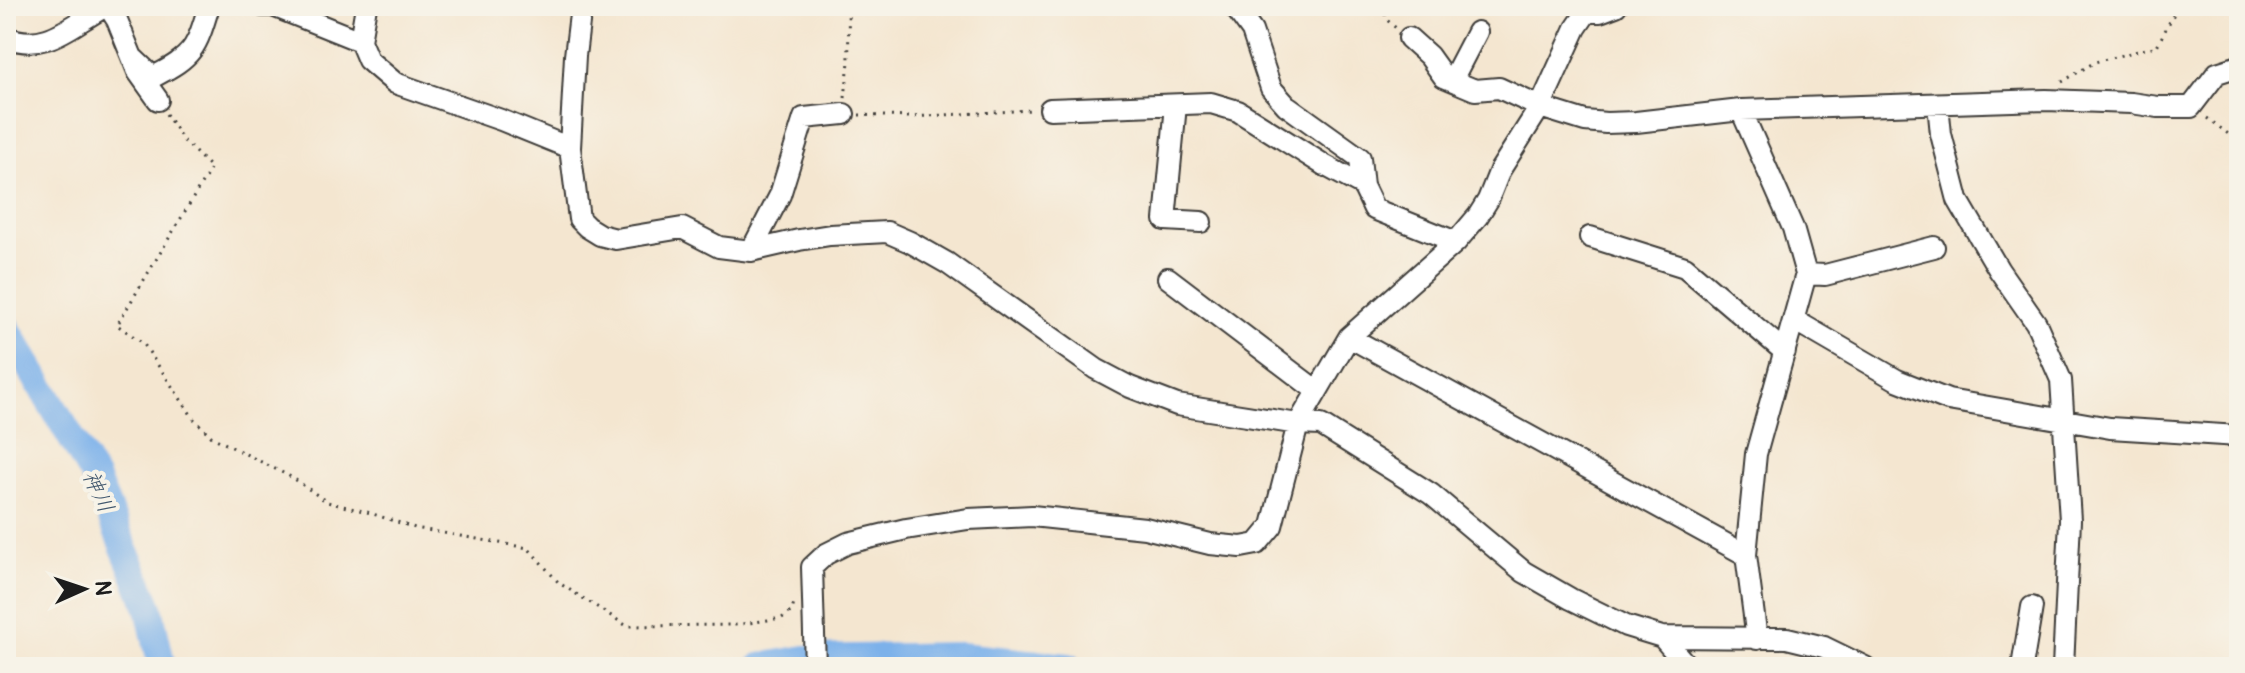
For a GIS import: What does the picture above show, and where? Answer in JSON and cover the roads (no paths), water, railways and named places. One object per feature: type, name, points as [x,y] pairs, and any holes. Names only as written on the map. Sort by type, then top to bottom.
[{"type":"street","points":[[6,37],[19,43],[44,41],[99,10],[98,6]]},
{"type":"street","points":[[108,6],[117,20],[128,51],[153,77],[178,64],[195,47],[209,6]]},
{"type":"street","points":[[263,6],[273,6],[360,41]]},
{"type":"street","points":[[366,6],[360,41],[368,60],[395,83],[570,148]]},
{"type":"street","points":[[581,6],[570,148],[579,219],[600,235],[616,239],[682,228],[719,247],[751,251],[830,235],[887,232],[947,263],[1096,369],[1130,387],[1177,405],[1321,425],[1431,494],[1524,572],[1626,626],[1662,637],[1787,638],[1824,647],[1865,667]]},
{"type":"street","points":[[1234,6],[1252,31],[1271,88],[1286,105],[1360,158],[1363,186],[1374,209],[1456,242]]},
{"type":"street","points":[[815,667],[812,567],[826,554],[848,543],[968,519],[1032,516],[1145,528],[1210,544],[1241,547],[1257,544],[1272,526],[1298,424],[1349,337],[1456,242],[1483,208],[1500,170],[1540,107],[1576,28],[1589,9],[1600,12],[1616,6]]},
{"type":"street","points":[[1452,80],[1477,32]]},
{"type":"street","points":[[1409,38],[1429,56],[1444,77],[1475,90],[1499,88],[1540,107],[1585,121],[1606,123],[1741,110],[2046,100],[2191,107],[2217,73],[2239,66]]},
{"type":"street","points":[[134,59],[138,72],[158,100]]},
{"type":"street","points":[[1050,109],[1211,103],[1238,111],[1363,186]]},
{"type":"street","points":[[1938,104],[1941,134],[1958,200],[1999,270],[2036,323],[2061,380],[2070,520],[2063,667]]},
{"type":"street","points":[[1176,105],[1165,220],[1201,222]]},
{"type":"street","points":[[1741,110],[1793,228],[1806,274],[1756,454],[1746,555],[1757,639]]},
{"type":"street","points":[[751,251],[780,195],[804,118],[844,114]]},
{"type":"street","points":[[1590,237],[1685,267],[1785,352]]},
{"type":"street","points":[[1806,274],[1825,275],[1934,247]]},
{"type":"street","points":[[1168,278],[1317,391]]},
{"type":"street","points":[[1794,320],[1897,380],[1948,400],[2110,428],[2239,436]]},
{"type":"street","points":[[1349,337],[1746,555]]},
{"type":"street","points":[[2022,667],[2032,607]]},
{"type":"street","points":[[1662,637],[1688,667]]},
{"type":"waterway","name":"神川","points":[[6,327],[95,478],[149,608],[162,667]]},
{"type":"waterway","name":"神川","points":[[760,667],[805,659],[960,656],[1068,667]]}]
